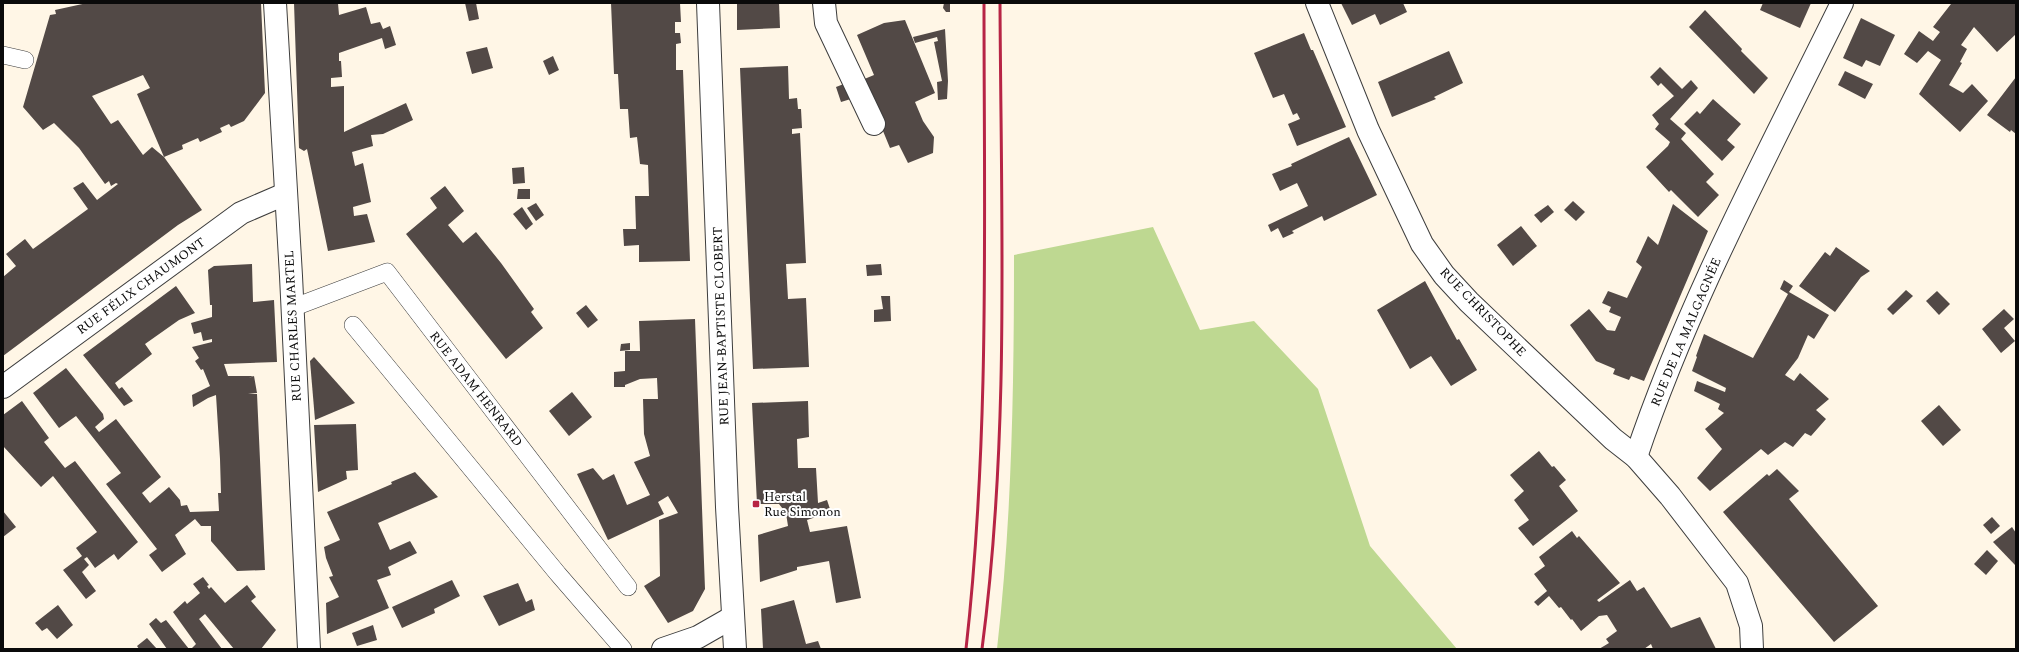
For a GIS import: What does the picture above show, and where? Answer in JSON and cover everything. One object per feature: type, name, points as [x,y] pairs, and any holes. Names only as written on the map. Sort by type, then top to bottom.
[{"type":"street","name":"RUE CHARLES MARTEL","points":[[275,3],[309,649]]},
{"type":"street","name":"RUE JEAN-BAPTISTE CLOBERT","points":[[708,3],[727,506],[735,649]]},
{"type":"street","points":[[824,3],[826,23],[874,124]]},
{"type":"street","name":"RUE CHRISTOPHE","points":[[1317,3],[1368,130],[1422,244],[1444,275],[1469,302],[1613,440],[1636,457]]},
{"type":"street","name":"RUE DE LA MALGAGNÉE","points":[[1636,457],[1648,421],[1684,334],[1736,216],[1842,3]]},
{"type":"street","name":"RUE FÉLIX CHAUMONT","points":[[3,387],[241,213],[285,194]]},
{"type":"street","points":[[1636,457],[1694,526],[1737,583],[1750,626],[1752,649]]},
{"type":"street","points":[[663,649],[698,637],[733,617]]},
{"type":"lane","points":[[3,55],[25,60]]},
{"type":"lane","name":"RUE ADAM HENRARD","points":[[292,308],[387,272],[628,587]]},
{"type":"lane","points":[[353,325],[553,568],[623,649]]},
{"type":"green space","points":[[1153,227],[1200,330],[1254,321],[1318,389],[1370,546],[1457,649],[997,649],[1009,502],[1014,255]]},
{"type":"building","points":[[87,3],[261,3],[265,93],[244,121],[231,127],[229,124],[220,128],[222,132],[200,142],[198,138],[182,145],[183,149],[164,157],[202,210],[178,225],[3,356],[3,277],[16,266],[6,254],[25,239],[33,249],[88,209],[73,188],[83,182],[97,200],[118,184],[116,183],[111,186],[109,181],[105,184],[79,148],[54,123],[43,130],[23,107],[50,15],[56,14],[55,10]],"holes":[[[143,75],[150,88],[137,94],[164,157],[152,147],[143,155],[118,120],[111,124],[92,96]]]},
{"type":"building","points":[[294,3],[338,3],[339,15],[366,7],[371,24],[380,22],[383,29],[390,26],[396,45],[385,49],[382,38],[339,53],[342,77],[331,78],[331,87],[344,86],[344,132],[406,103],[413,120],[383,134],[371,135],[373,146],[352,152],[355,166],[363,163],[371,202],[353,207],[354,216],[367,214],[375,242],[328,251],[307,149],[304,151],[299,148]]},
{"type":"building","points":[[465,3],[476,3],[479,19],[469,21]]},
{"type":"building","points":[[611,3],[680,3],[681,22],[675,22],[675,33],[680,33],[681,43],[676,44],[676,70],[683,70],[690,261],[639,262],[639,245],[624,246],[623,229],[636,229],[635,196],[649,196],[648,165],[640,164],[637,137],[630,138],[628,109],[620,109],[618,74],[614,74]]},
{"type":"building","points":[[737,3],[779,3],[780,28],[737,30]]},
{"type":"building","points":[[944,3],[950,3],[950,12],[946,12],[943,8]]},
{"type":"building","points":[[1341,3],[1403,3],[1407,12],[1380,25],[1375,14],[1352,25]]},
{"type":"building","points":[[1763,3],[1811,3],[1800,28],[1760,10]]},
{"type":"building","points":[[1949,3],[2016,3],[2016,34],[1997,52],[1974,27],[1961,45],[1967,49],[1960,62],[1962,63],[1949,85],[1963,93],[1972,84],[1988,101],[1960,132],[1919,94],[1941,60],[1928,51],[1917,63],[1904,54],[1919,31],[1933,41],[1940,32],[1933,27],[1951,4]]},
{"type":"building","points":[[1705,10],[1742,49],[1741,51],[1768,78],[1754,94],[1689,27]]},
{"type":"building","points":[[1861,18],[1895,35],[1880,66],[1866,60],[1862,67],[1843,58]]},
{"type":"building","points":[[905,20],[935,93],[915,102],[923,121],[934,137],[933,153],[908,163],[899,145],[890,148],[862,80],[874,75],[857,35],[884,23]]},
{"type":"building","points":[[945,29],[948,81],[947,99],[938,100],[937,82],[942,81],[934,42],[938,41],[937,37],[915,43],[913,37]]},
{"type":"building","points":[[1304,33],[1311,50],[1313,50],[1346,127],[1297,146],[1288,124],[1300,119],[1297,113],[1293,115],[1284,94],[1273,98],[1254,53]]},
{"type":"building","points":[[487,47],[493,68],[472,74],[466,52]]},
{"type":"building","points":[[1449,51],[1463,83],[1434,97],[1436,99],[1392,117],[1378,82]]},
{"type":"building","points":[[553,56],[559,70],[549,75],[543,61]]},
{"type":"building","points":[[788,66],[789,99],[797,98],[798,109],[801,109],[802,128],[792,129],[792,134],[800,133],[806,263],[786,264],[788,299],[806,298],[809,367],[753,369],[740,68]]},
{"type":"building","points":[[1660,67],[1682,89],[1691,80],[1698,88],[1670,119],[1686,133],[1681,139],[1714,174],[1706,182],[1719,195],[1698,217],[1671,190],[1669,192],[1646,167],[1668,146],[1670,142],[1655,129],[1659,124],[1652,115],[1674,96],[1661,83],[1658,86],[1650,77]]},
{"type":"building","points":[[1845,71],[1873,84],[1865,99],[1838,85]]},
{"type":"building","points":[[2016,77],[2016,134],[2011,130],[2010,132],[1987,115]]},
{"type":"building","points":[[849,82],[854,98],[841,102],[836,87]]},
{"type":"building","points":[[1713,99],[1741,124],[1727,140],[1735,147],[1722,161],[1684,124],[1697,111],[1700,114]]},
{"type":"building","points":[[1349,137],[1377,195],[1324,221],[1322,216],[1292,231],[1294,233],[1283,238],[1278,228],[1271,232],[1268,225],[1308,206],[1297,183],[1280,191],[1272,174],[1292,166],[1291,164]]},
{"type":"building","points":[[524,167],[525,183],[513,184],[512,168]]},
{"type":"building","points":[[445,186],[464,211],[448,225],[463,243],[476,232],[501,263],[534,309],[531,312],[543,328],[506,359],[406,234],[437,208],[430,198]]},
{"type":"building","points":[[518,189],[530,189],[530,199],[517,199]]},
{"type":"building","points":[[1573,201],[1585,212],[1576,221],[1564,210]]},
{"type":"building","points":[[536,203],[544,215],[536,221],[527,208]]},
{"type":"building","points":[[1673,204],[1708,231],[1644,381],[1631,376],[1629,380],[1613,374],[1615,369],[1596,361],[1570,325],[1589,309],[1607,330],[1615,331],[1621,317],[1609,312],[1611,307],[1602,303],[1608,291],[1627,298],[1642,267],[1636,262],[1648,236],[1658,245]]},
{"type":"building","points":[[1548,205],[1554,212],[1541,223],[1534,215]]},
{"type":"building","points":[[522,207],[533,224],[526,230],[513,214]]},
{"type":"building","points":[[1521,226],[1537,246],[1513,266],[1497,245]]},
{"type":"building","points":[[1836,247],[1870,271],[1861,277],[1835,312],[1799,286],[1825,252],[1830,256]]},
{"type":"building","points":[[252,264],[253,302],[274,300],[277,362],[224,364],[228,376],[253,376],[249,378],[254,376],[257,393],[248,394],[257,394],[265,570],[237,571],[211,541],[211,526],[201,526],[195,519],[175,535],[186,554],[162,572],[149,555],[157,549],[106,484],[121,473],[76,416],[59,428],[33,393],[66,368],[103,414],[104,419],[95,427],[99,432],[116,419],[161,477],[142,493],[150,503],[169,487],[180,500],[181,506],[187,505],[190,512],[219,511],[218,493],[221,493],[216,395],[193,407],[192,395],[210,386],[203,369],[201,370],[195,361],[199,358],[192,347],[212,342],[212,339],[203,341],[201,332],[194,334],[191,323],[212,317],[208,270],[214,266]]},
{"type":"building","points":[[881,264],[882,275],[867,276],[866,265]]},
{"type":"building","points":[[1784,280],[1793,286],[1789,292],[1829,315],[1814,339],[1808,335],[1798,358],[1785,375],[1794,381],[1800,373],[1829,399],[1816,410],[1826,419],[1811,436],[1805,433],[1793,447],[1785,442],[1768,455],[1761,449],[1710,491],[1697,478],[1722,449],[1705,429],[1724,413],[1718,409],[1720,404],[1694,391],[1697,381],[1725,392],[1726,388],[1692,371],[1697,357],[1696,356],[1704,334],[1753,358],[1788,294],[1780,289]]},
{"type":"building","points":[[1425,281],[1457,340],[1459,339],[1477,370],[1451,386],[1431,356],[1410,369],[1377,310]]},
{"type":"building","points":[[176,286],[195,313],[179,320],[145,344],[152,354],[115,383],[119,389],[122,387],[133,401],[124,406],[83,355]]},
{"type":"building","points":[[1906,290],[1913,296],[1893,315],[1887,309]]},
{"type":"building","points":[[1937,291],[1950,304],[1939,315],[1926,301]]},
{"type":"building","points":[[881,296],[890,296],[891,321],[874,322],[874,310],[883,309]]},
{"type":"building","points":[[586,305],[598,320],[588,328],[576,313]]},
{"type":"building","points":[[2004,309],[2014,319],[2004,328],[2015,341],[2001,353],[1982,329]]},
{"type":"building","points":[[695,319],[705,589],[693,611],[668,623],[644,586],[660,576],[659,520],[678,513],[668,496],[658,502],[664,514],[608,540],[577,474],[593,468],[603,480],[614,474],[627,505],[650,495],[634,462],[650,456],[644,434],[643,399],[658,399],[657,378],[640,379],[625,385],[625,387],[614,387],[614,372],[625,371],[625,351],[640,351],[639,321]]},
{"type":"building","points":[[630,343],[630,350],[620,351],[621,344]]},
{"type":"building","points":[[314,357],[355,403],[315,420],[310,361]]},
{"type":"building","points":[[572,392],[592,417],[569,436],[549,411]]},
{"type":"building","points":[[22,401],[49,438],[44,442],[65,468],[75,461],[138,542],[118,560],[114,554],[95,568],[87,557],[84,559],[89,565],[82,572],[96,591],[86,599],[63,570],[82,556],[76,548],[97,532],[53,476],[41,487],[3,446],[3,415]]},
{"type":"building","points":[[808,401],[809,437],[797,439],[798,468],[816,468],[818,503],[827,500],[831,512],[807,520],[810,532],[847,526],[861,598],[836,603],[829,561],[797,567],[797,570],[760,582],[758,535],[788,526],[786,513],[779,504],[757,504],[752,403]]},
{"type":"building","points":[[1939,405],[1961,430],[1943,446],[1921,421]]},
{"type":"building","points":[[356,424],[358,470],[346,471],[347,479],[318,492],[314,425]]},
{"type":"building","points":[[1539,451],[1552,467],[1554,466],[1566,480],[1559,486],[1578,511],[1533,546],[1518,528],[1529,520],[1514,500],[1524,491],[1510,475]]},
{"type":"building","points":[[1777,469],[1799,491],[1789,499],[1878,606],[1834,642],[1723,512],[1767,474],[1769,476]]},
{"type":"building","points":[[415,472],[438,497],[378,523],[390,550],[410,541],[417,553],[388,567],[391,575],[377,580],[389,608],[327,634],[326,603],[339,597],[329,577],[333,576],[326,558],[324,547],[340,540],[327,512],[392,484],[391,482]]},
{"type":"building","points":[[3,511],[16,527],[3,537]]},
{"type":"building","points":[[1992,517],[2000,526],[1991,534],[1983,525]]},
{"type":"building","points":[[2012,527],[2016,533],[2016,566],[1993,542]]},
{"type":"building","points":[[1572,531],[1577,538],[1579,536],[1620,583],[1597,600],[1599,602],[1630,580],[1637,591],[1644,587],[1671,628],[1700,617],[1716,649],[1653,649],[1651,644],[1644,649],[1599,649],[1609,643],[1606,639],[1617,631],[1607,615],[1599,616],[1581,631],[1572,619],[1571,620],[1561,607],[1559,608],[1549,596],[1538,606],[1534,602],[1547,591],[1534,574],[1545,566],[1539,557]]},
{"type":"building","points":[[1987,550],[1998,561],[1986,575],[1974,564]]},
{"type":"building","points":[[203,577],[209,585],[207,586],[209,589],[211,587],[225,603],[247,585],[256,597],[251,601],[276,630],[261,649],[234,649],[205,614],[199,619],[222,649],[191,649],[196,644],[173,612],[185,601],[187,604],[200,593],[193,584]]},
{"type":"building","points":[[452,580],[460,596],[434,609],[435,613],[402,628],[392,607]]},
{"type":"building","points":[[518,583],[526,602],[532,599],[535,610],[499,626],[483,596]]},
{"type":"building","points":[[794,600],[806,644],[818,641],[821,649],[763,649],[761,609]]},
{"type":"building","points":[[58,605],[73,625],[57,639],[47,628],[42,631],[35,623]]},
{"type":"building","points":[[156,618],[161,623],[166,620],[189,649],[167,649],[149,624]]},
{"type":"building","points":[[373,625],[377,640],[357,646],[352,633]]},
{"type":"building","points":[[147,638],[157,649],[139,649],[137,646]]},
{"type":"railway","points":[[966,649],[974,569],[982,407],[985,245],[984,3]]},
{"type":"railway","points":[[982,649],[991,569],[997,488],[1000,408],[1002,327],[1000,3]]},
{"type":"place","name":"Herstal Rue Simonon","points":[[756,504]]}]
